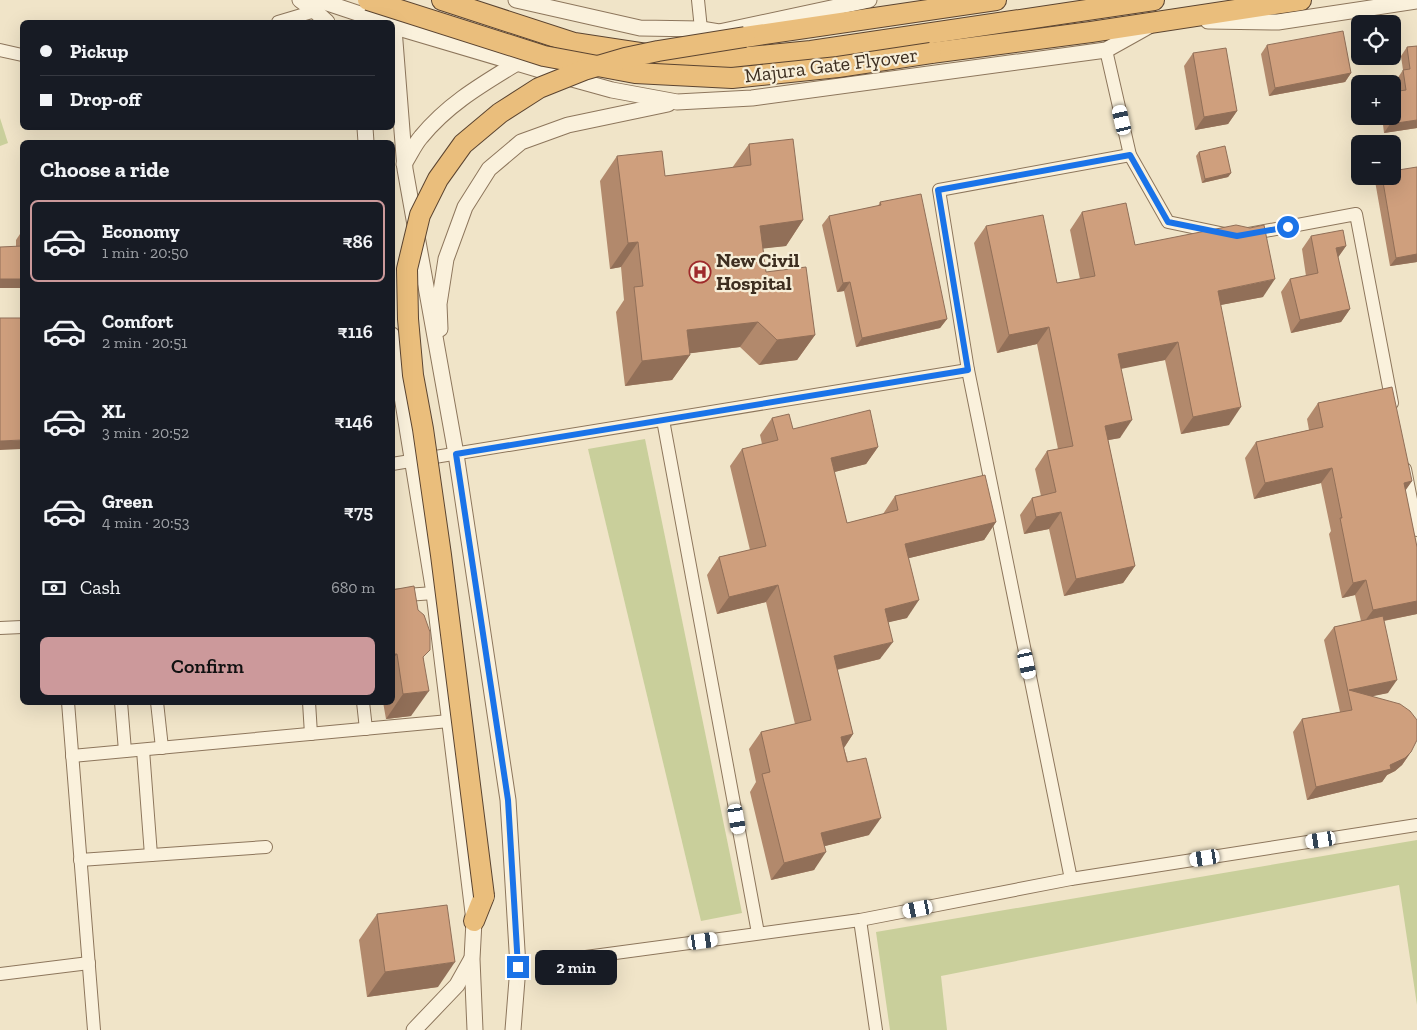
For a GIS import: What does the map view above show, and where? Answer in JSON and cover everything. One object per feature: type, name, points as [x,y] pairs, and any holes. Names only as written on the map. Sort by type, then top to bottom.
[{"type":"highway","name":"Majura Gate Flyover","points":[[442,0],[574,42],[699,62],[811,51],[1154,0]]},
{"type":"highway","points":[[474,920],[484,896],[441,555],[423,429],[413,375],[408,319],[407,268],[420,215],[438,179],[463,144],[500,113],[540,88],[584,70],[658,51],[996,0]]},
{"type":"highway","name":"Majura Gate Flyover","points":[[359,9],[544,56],[635,74],[732,78],[838,67],[1091,32],[1300,0]]},
{"type":"street","points":[[300,0],[316,5],[359,9],[380,20]]},
{"type":"street","points":[[390,20],[392,0]]},
{"type":"street","points":[[516,0],[640,28],[701,29],[720,32],[869,0]]},
{"type":"street","points":[[698,0],[701,29]]},
{"type":"street","points":[[442,382],[440,304],[446,259],[465,207],[489,169],[521,142],[568,125],[676,102],[752,98],[1106,50],[1158,21],[1278,22],[1417,1]]},
{"type":"street","points":[[282,20],[316,5]]},
{"type":"street","points":[[316,5],[326,20]]},
{"type":"street","points":[[395,26],[612,90],[676,102]]},
{"type":"street","points":[[0,50],[20,54]]},
{"type":"street","points":[[1106,50],[1130,155],[1168,222],[1237,236],[1356,214],[1395,415]]},
{"type":"street","points":[[404,164],[420,138],[450,106],[517,63]]},
{"type":"street","points":[[395,75],[404,164],[456,454],[508,800],[518,967],[513,1030]]},
{"type":"street","points":[[1071,879],[968,370],[938,190],[1130,155]]},
{"type":"street","points":[[395,353],[434,593],[474,920],[472,959],[475,1030]]},
{"type":"street","points":[[395,464],[968,370]]},
{"type":"street","points":[[663,420],[758,933]]},
{"type":"street","points":[[1402,453],[1417,530]]},
{"type":"street","points":[[395,596],[434,593]]},
{"type":"street","points":[[0,628],[20,627]]},
{"type":"street","points":[[68,705],[94,1030]]},
{"type":"street","points":[[121,705],[125,751]]},
{"type":"street","points":[[157,705],[162,748]]},
{"type":"street","points":[[308,705],[311,734]]},
{"type":"street","points":[[364,705],[366,729]]},
{"type":"street","points":[[72,756],[450,721]]},
{"type":"street","points":[[143,750],[151,855]]},
{"type":"street","points":[[556,961],[860,920],[1071,879],[1417,825]]},
{"type":"street","points":[[80,860],[266,847]]},
{"type":"street","points":[[860,920],[876,1030]]},
{"type":"street","points":[[414,1030],[457,985],[472,959]]},
{"type":"street","points":[[0,974],[89,963]]},
{"type":"green space","points":[[0,118],[8,143],[0,146]]},
{"type":"green space","points":[[645,439],[742,913],[701,921],[588,449]]},
{"type":"green space","points":[[1417,840],[1417,1005],[1399,885],[941,976],[947,1030],[890,1030],[876,932]]},
{"type":"building","points":[[1343,31],[1351,73],[1275,88],[1267,45]]},
{"type":"building","points":[[1417,46],[1417,120],[1401,122],[1401,91],[1406,90],[1403,70],[1410,69],[1407,47]]},
{"type":"building","points":[[1226,48],[1237,111],[1204,117],[1193,53]]},
{"type":"building","name":"New Civil Hospital","points":[[793,139],[803,220],[760,226],[766,272],[806,267],[815,335],[777,340],[758,322],[687,330],[690,355],[642,361],[634,287],[643,286],[638,242],[628,243],[617,156],[662,151],[665,176],[751,165],[749,144]]},
{"type":"building","points":[[1225,146],[1231,173],[1205,179],[1199,152]]},
{"type":"building","points":[[1417,167],[1417,254],[1396,258],[1384,185],[1401,185],[1401,170]]},
{"type":"building","points":[[921,194],[947,319],[862,338],[850,282],[843,283],[829,216],[881,205],[880,202]]},
{"type":"building","points":[[1126,203],[1135,245],[1236,225],[1250,228],[1264,225],[1275,279],[1218,291],[1241,407],[1193,417],[1178,342],[1118,354],[1132,420],[1105,426],[1135,566],[1076,579],[1061,512],[1036,517],[1032,498],[1056,492],[1047,451],[1073,446],[1049,327],[1009,335],[986,226],[1043,215],[1057,283],[1095,276],[1082,212]]},
{"type":"building","points":[[1343,230],[1346,246],[1336,248],[1350,309],[1300,320],[1290,279],[1318,273],[1311,236]]},
{"type":"building","points":[[20,246],[20,279],[0,279],[0,247]]},
{"type":"building","points":[[0,318],[20,318],[20,440],[0,441]]},
{"type":"building","points":[[1392,387],[1412,481],[1404,483],[1417,547],[1417,601],[1373,610],[1366,580],[1353,583],[1332,468],[1265,483],[1256,442],[1323,427],[1318,403]]},
{"type":"building","points":[[870,410],[878,447],[831,458],[847,523],[898,510],[895,496],[985,475],[996,522],[905,544],[919,600],[885,609],[893,642],[834,656],[853,734],[841,737],[847,762],[866,758],[881,818],[821,833],[826,852],[784,863],[762,774],[770,772],[761,732],[811,720],[778,585],[729,597],[719,557],[766,546],[742,449],[778,440],[772,418],[789,414],[793,429]]},
{"type":"building","points":[[414,586],[418,610],[424,615],[430,632],[430,650],[423,657],[429,691],[403,694],[397,654],[395,654],[395,589]]},
{"type":"building","points":[[1383,616],[1397,680],[1349,690],[1400,704],[1410,711],[1417,720],[1417,740],[1411,752],[1405,758],[1390,765],[1391,769],[1316,787],[1302,719],[1352,710],[1334,627]]},
{"type":"building","points":[[447,905],[455,962],[385,972],[377,914]]},
{"type":"place","name":"New Civil Hospital","points":[[700,272]]},
{"type":"route","points":[[518,967],[508,800],[456,454],[968,370],[938,190],[1130,155],[1168,222],[1237,236],[1288,227]]}]
